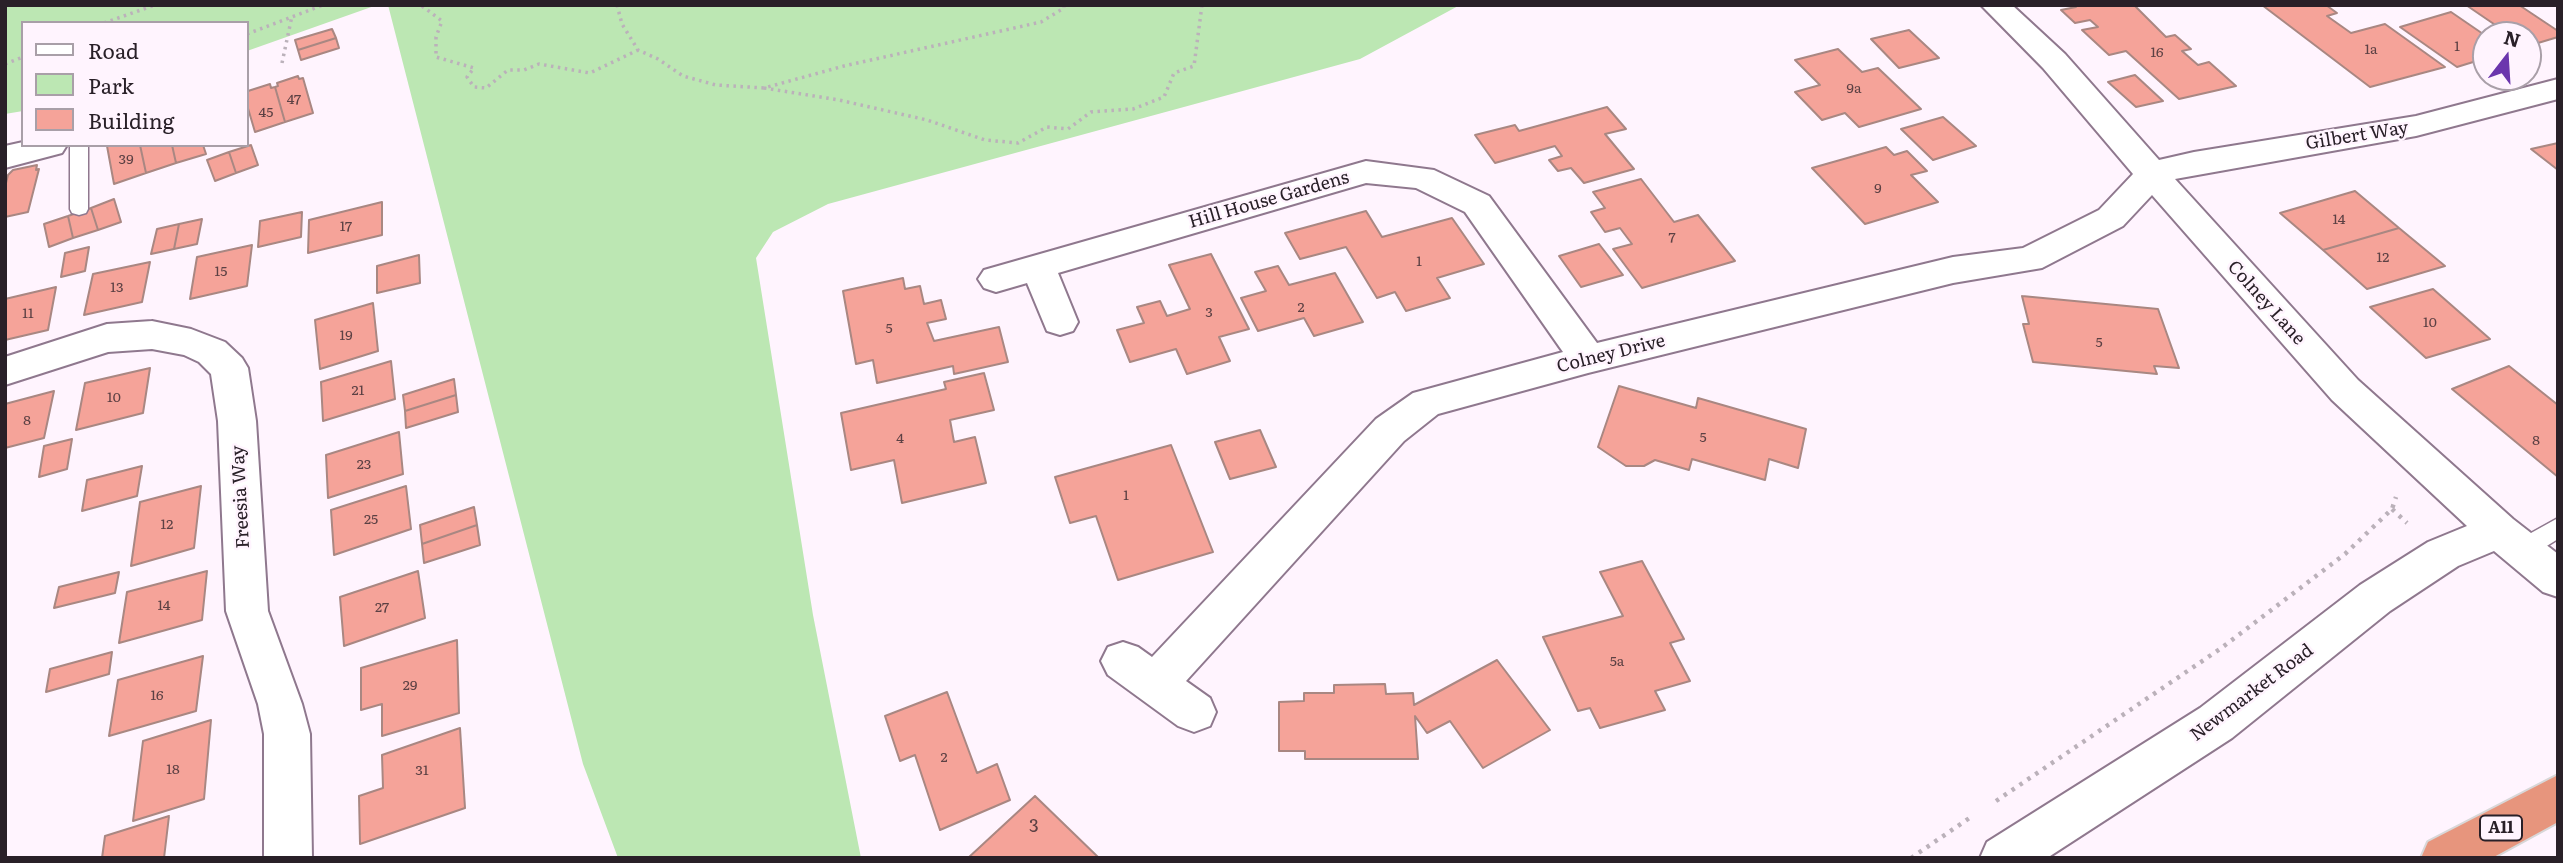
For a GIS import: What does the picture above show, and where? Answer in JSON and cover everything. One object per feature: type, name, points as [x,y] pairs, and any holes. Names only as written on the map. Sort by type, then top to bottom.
[{"type":"highway","name":"A11","points":[[2445,858],[2558,797]]},
{"type":"street","name":"Colney Lane","points":[[1995,5],[2054,61],[2260,298],[2345,390],[2510,541],[2558,579]]},
{"type":"street","name":"Gilbert Way","points":[[2153,173],[2194,163],[2416,126],[2558,89]]},
{"type":"street","points":[[5,157],[43,147]]},
{"type":"street","name":"Hill House Gardens","points":[[996,279],[1366,172],[1422,178],[1477,204],[1588,359]]},
{"type":"street","name":"Colney Drive","points":[[1194,712],[1139,673],[1390,430],[1426,403],[1588,359],[1953,270],[2030,259],[2111,218],[2153,173]]},
{"type":"street","points":[[1038,267],[1060,322]]},
{"type":"street","name":"Freesia Way","points":[[5,371],[107,338],[152,335],[191,343],[212,352],[229,368],[237,421],[247,611],[280,704],[286,734],[288,858]]},
{"type":"street","name":"Newmarket Road","points":[[2004,858],[2216,723],[2375,598],[2443,555],[2510,541]]},
{"type":"lane","points":[[79,147],[79,209]]},
{"type":"lane","points":[[2510,541],[2558,527]]},
{"type":"path","points":[[110,21],[155,5]]},
{"type":"path","points":[[248,34],[323,5]]},
{"type":"path","points":[[409,5],[424,6],[442,21],[436,37],[436,57],[474,68],[467,77],[474,88],[485,88],[508,70],[524,70],[539,64],[590,73],[638,50]]},
{"type":"path","points":[[617,5],[622,24],[638,50],[658,59],[683,76],[716,85],[764,88],[839,100],[927,120],[985,140],[1018,143],[1046,127],[1068,129],[1091,112],[1133,109],[1164,97],[1174,73],[1194,66],[1202,5]]},
{"type":"path","points":[[764,88],[844,66],[1041,22],[1064,8],[1064,5]]},
{"type":"path","points":[[282,63],[292,15]]},
{"type":"path","points":[[1991,804],[2220,649],[2346,554],[2392,509]]},
{"type":"path","points":[[1911,858],[1979,811]]},
{"type":"green space","points":[[5,5],[377,5],[248,51],[248,21],[21,21],[21,111],[5,114]]},
{"type":"green space","points":[[388,5],[1460,5],[1360,59],[828,204],[773,232],[756,258],[813,615],[861,858],[618,858],[583,764]]},
{"type":"building","points":[[2074,5],[2134,5],[2166,37],[2175,35],[2191,49],[2182,51],[2198,65],[2209,62],[2236,86],[2179,99],[2126,51],[2109,55],[2082,30],[2098,27],[2090,20],[2075,23],[2061,10],[2076,7]]},
{"type":"building","points":[[2262,5],[2326,5],[2337,13],[2327,16],[2351,33],[2385,24],[2445,67],[2370,87]]},
{"type":"building","points":[[2466,5],[2519,5],[2558,31],[2558,37],[2542,42],[2542,21],[2489,21]]},
{"type":"building","points":[[2451,12],[2472,26],[2472,62],[2457,67],[2400,27]]},
{"type":"building","points":[[332,29],[336,38],[298,50],[295,40]]},
{"type":"building","points":[[1909,30],[1939,58],[1899,68],[1871,39]]},
{"type":"building","points":[[336,38],[339,48],[301,60],[298,50]]},
{"type":"building","points":[[1838,49],[1862,72],[1878,68],[1921,109],[1859,127],[1845,113],[1822,120],[1795,92],[1820,85],[1795,60]]},
{"type":"building","points":[[2135,75],[2163,101],[2136,107],[2108,82]]},
{"type":"building","points":[[298,76],[299,79],[303,78],[313,113],[285,122],[275,87],[278,86],[277,83]]},
{"type":"building","points":[[270,84],[271,88],[275,87],[285,122],[255,132],[248,108],[248,91]]},
{"type":"building","points":[[1607,107],[1626,129],[1605,134],[1634,169],[1584,183],[1571,168],[1558,171],[1549,160],[1562,156],[1555,146],[1495,163],[1475,135],[1515,125],[1519,131]]},
{"type":"building","points":[[1943,117],[1976,146],[1933,160],[1901,129]]},
{"type":"building","points":[[2558,143],[2558,170],[2531,149]]},
{"type":"building","points":[[251,145],[258,165],[236,173],[229,152]]},
{"type":"building","points":[[107,147],[140,147],[146,173],[114,184]]},
{"type":"building","points":[[140,147],[172,147],[176,163],[146,173]]},
{"type":"building","points":[[172,147],[204,147],[206,154],[176,163]]},
{"type":"building","points":[[1886,147],[1894,155],[1907,151],[1927,171],[1911,175],[1938,202],[1865,224],[1812,168]]},
{"type":"building","points":[[229,152],[236,173],[215,181],[207,160]]},
{"type":"building","points":[[37,165],[36,170],[39,169],[28,212],[5,217],[5,187],[8,175],[13,170]]},
{"type":"building","points":[[1641,179],[1674,222],[1698,215],[1735,261],[1642,288],[1613,249],[1632,244],[1620,228],[1605,232],[1591,212],[1605,208],[1593,192]]},
{"type":"building","points":[[2355,191],[2399,228],[2323,250],[2280,213]]},
{"type":"building","points":[[114,199],[121,222],[98,230],[91,208]]},
{"type":"building","points":[[382,202],[382,235],[308,253],[309,220]]},
{"type":"building","points":[[91,208],[98,230],[73,238],[68,216]]},
{"type":"building","points":[[1366,211],[1382,237],[1452,218],[1484,264],[1437,278],[1450,298],[1406,311],[1395,292],[1377,298],[1346,247],[1300,259],[1285,233]]},
{"type":"building","points":[[302,212],[301,237],[258,247],[260,221]]},
{"type":"building","points":[[68,216],[73,238],[49,247],[44,224]]},
{"type":"building","points":[[202,219],[197,244],[174,249],[179,224]]},
{"type":"building","points":[[179,224],[174,249],[151,254],[157,229]]},
{"type":"building","points":[[2399,228],[2445,266],[2367,289],[2323,250]]},
{"type":"building","points":[[1599,244],[1623,275],[1581,287],[1559,256]]},
{"type":"building","points":[[252,245],[247,286],[190,299],[197,257]]},
{"type":"building","points":[[89,247],[85,271],[61,277],[65,253]]},
{"type":"building","points":[[1211,254],[1249,329],[1219,337],[1230,361],[1187,374],[1176,349],[1130,362],[1117,330],[1144,323],[1137,307],[1160,301],[1167,316],[1190,309],[1169,265]]},
{"type":"building","points":[[419,255],[420,283],[377,293],[377,266]]},
{"type":"building","points":[[150,262],[142,302],[84,315],[93,274]]},
{"type":"building","points":[[1278,266],[1289,285],[1335,273],[1363,322],[1314,336],[1304,318],[1258,331],[1241,298],[1266,291],[1255,272]]},
{"type":"building","points":[[903,278],[905,289],[920,286],[924,304],[941,300],[946,319],[927,323],[934,341],[999,327],[1008,362],[954,374],[953,366],[877,383],[873,360],[856,364],[843,291]]},
{"type":"building","points":[[56,287],[48,330],[5,340],[5,299]]},
{"type":"building","points":[[2433,289],[2490,339],[2426,358],[2370,307]]},
{"type":"building","points":[[2022,296],[2158,309],[2179,368],[2154,366],[2157,374],[2033,362],[2023,324],[2029,324]]},
{"type":"building","points":[[373,303],[378,351],[320,369],[315,320]]},
{"type":"building","points":[[391,361],[395,399],[323,421],[321,382]]},
{"type":"building","points":[[2509,366],[2558,405],[2558,477],[2452,389]]},
{"type":"building","points":[[150,368],[143,413],[76,430],[85,383]]},
{"type":"building","points":[[984,373],[994,410],[950,420],[954,442],[975,437],[986,483],[902,503],[894,460],[851,470],[841,413],[946,389],[944,382]]},
{"type":"building","points":[[454,379],[456,395],[405,411],[403,395]]},
{"type":"building","points":[[1619,386],[1696,408],[1698,398],[1806,429],[1798,468],[1769,459],[1765,480],[1692,459],[1689,470],[1655,460],[1644,466],[1626,466],[1598,447]]},
{"type":"building","points":[[54,391],[44,438],[5,448],[5,404]]},
{"type":"building","points":[[456,395],[458,412],[406,428],[405,411]]},
{"type":"building","points":[[1260,430],[1276,467],[1230,479],[1215,442]]},
{"type":"building","points":[[399,432],[403,474],[328,498],[326,455]]},
{"type":"building","points":[[72,439],[67,469],[39,477],[44,446]]},
{"type":"building","points":[[1171,445],[1213,552],[1118,580],[1096,516],[1070,523],[1055,477]]},
{"type":"building","points":[[142,466],[137,496],[82,511],[87,480]]},
{"type":"building","points":[[201,486],[194,548],[131,566],[140,502]]},
{"type":"building","points":[[406,486],[411,529],[334,555],[331,510]]},
{"type":"building","points":[[474,507],[477,525],[422,544],[420,525]]},
{"type":"building","points":[[477,525],[480,545],[424,563],[422,544]]},
{"type":"building","points":[[1642,561],[1684,639],[1670,643],[1690,681],[1655,691],[1665,710],[1600,728],[1590,708],[1578,711],[1543,637],[1623,616],[1600,572]]},
{"type":"building","points":[[207,571],[202,620],[119,643],[127,592]]},
{"type":"building","points":[[418,571],[425,618],[344,646],[340,597]]},
{"type":"building","points":[[119,572],[115,593],[54,608],[59,587]]},
{"type":"building","points":[[457,640],[459,713],[382,736],[382,704],[361,710],[361,668]]},
{"type":"building","points":[[112,652],[109,674],[46,692],[50,669]]},
{"type":"building","points":[[203,656],[196,711],[109,736],[118,680]]},
{"type":"building","points":[[1497,660],[1550,730],[1483,768],[1450,721],[1427,733],[1415,716],[1418,759],[1305,759],[1305,751],[1279,751],[1279,702],[1304,701],[1304,693],[1334,693],[1334,685],[1385,684],[1386,694],[1413,693],[1414,705]]},
{"type":"building","points":[[947,692],[977,773],[997,764],[1010,800],[940,830],[915,755],[900,761],[885,716]]},
{"type":"building","points":[[211,720],[204,799],[133,821],[143,741]]},
{"type":"building","points":[[460,728],[465,808],[360,844],[359,796],[383,788],[382,755]]},
{"type":"building","points":[[1035,796],[1099,858],[968,858]]},
{"type":"building","points":[[169,816],[164,858],[102,858],[105,836]]}]
